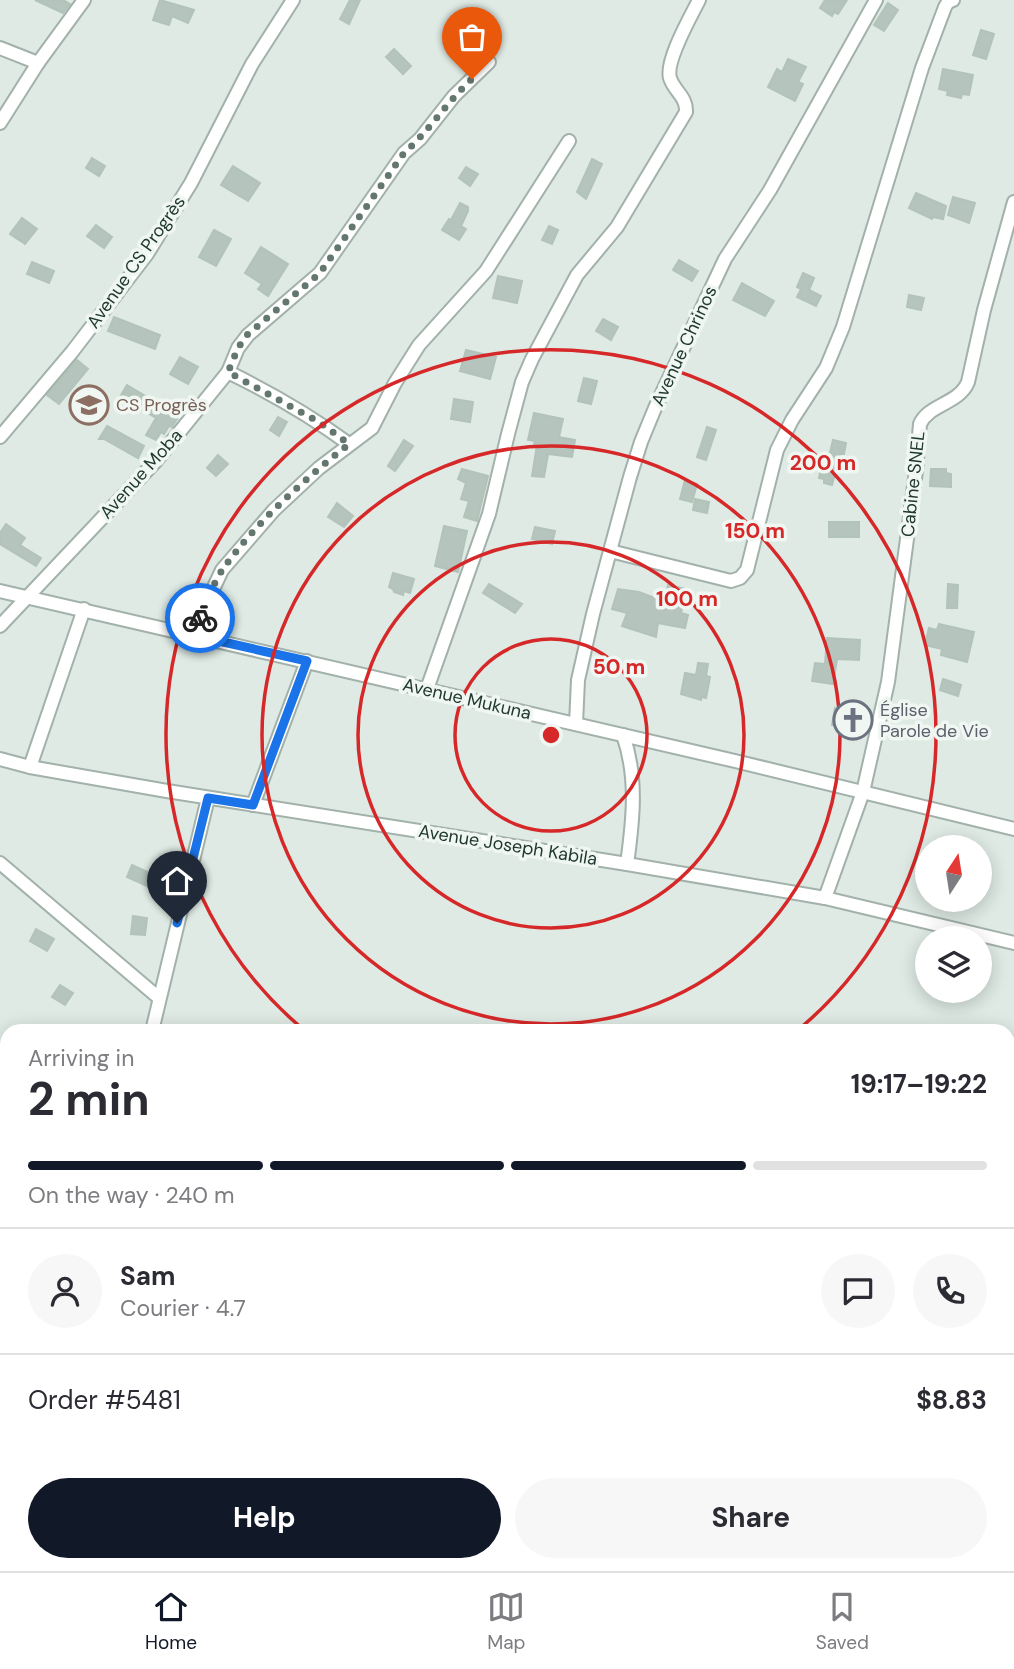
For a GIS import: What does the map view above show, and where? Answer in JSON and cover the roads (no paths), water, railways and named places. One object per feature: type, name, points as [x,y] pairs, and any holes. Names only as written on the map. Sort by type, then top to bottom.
[{"type":"street","points":[[0,123],[37,63],[84,0]]},
{"type":"street","name":"Avenue CS Progrès","points":[[0,437],[72,352],[153,244],[191,183],[252,65],[293,0]]},
{"type":"street","points":[[427,689],[489,514],[522,382],[532,359],[577,275],[623,217],[686,112],[685,101],[673,84],[670,70],[699,0]]},
{"type":"street","name":"Avenue Chrinos","points":[[576,724],[578,680],[641,442],[725,259],[770,190],[876,0]]},
{"type":"street","points":[[610,551],[731,581],[740,578],[747,570],[777,450],[792,420],[826,368],[843,327],[922,68],[945,7],[953,0]]},
{"type":"street","points":[[0,48],[37,63]]},
{"type":"street","name":"Avenue Moba","points":[[0,626],[132,489],[228,372],[247,335],[320,273],[404,153],[420,139],[454,96],[489,62]]},
{"type":"street","points":[[192,635],[222,570],[274,510],[319,468],[372,428],[395,383],[419,345],[486,271],[569,141]]},
{"type":"street","name":"Cabine SNEL","points":[[825,898],[863,792],[888,682],[920,424],[923,418],[965,391],[1014,202]]},
{"type":"street","points":[[228,372],[319,422],[349,444]]},
{"type":"street","name":"Avenue Mukuna","points":[[0,591],[1014,828]]},
{"type":"street","points":[[30,767],[84,609]]},
{"type":"street","points":[[253,805],[307,661]]},
{"type":"street","points":[[623,735],[630,755],[634,816],[627,864]]},
{"type":"street","name":"Avenue Joseph Kabila","points":[[0,759],[30,767],[208,798],[825,898],[1014,943]]},
{"type":"street","points":[[153,1024],[208,798]]},
{"type":"street","points":[[0,863],[159,998]]},
{"type":"place","name":"CS Progrès","points":[[89,405]]},
{"type":"place","name":"Église Parole de Vie","points":[[853,720]]}]
